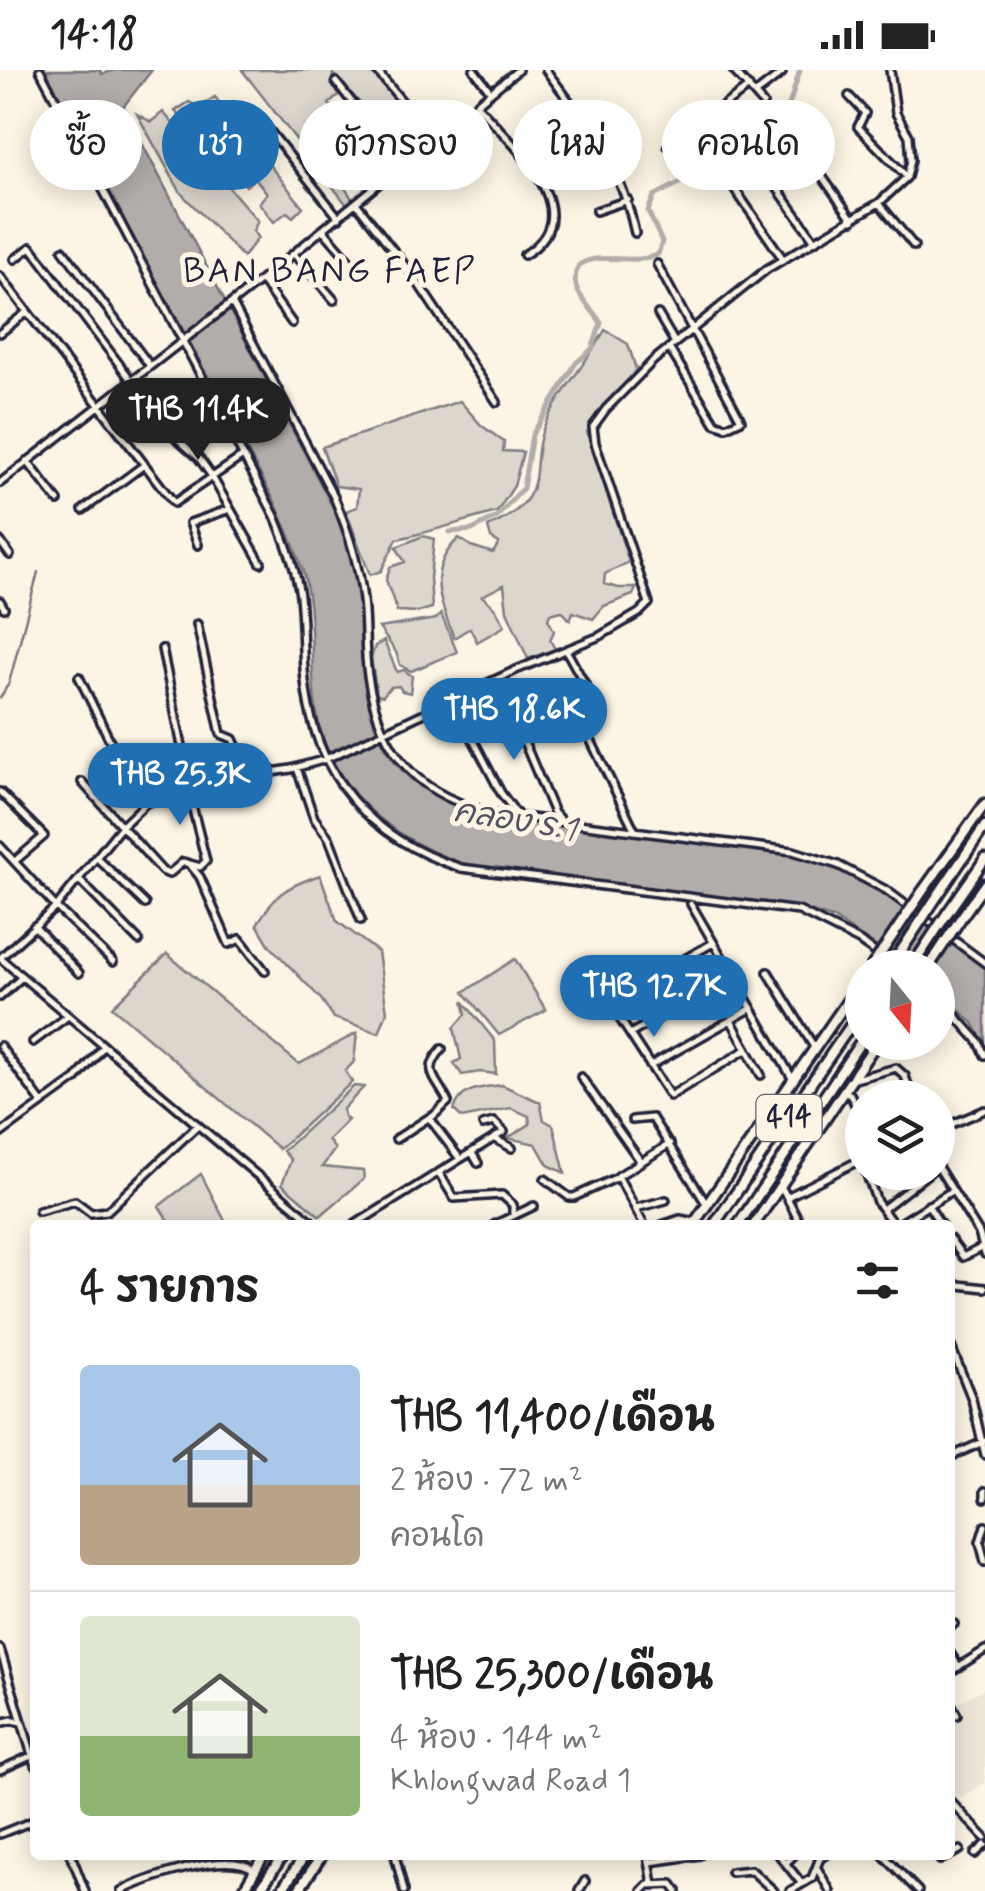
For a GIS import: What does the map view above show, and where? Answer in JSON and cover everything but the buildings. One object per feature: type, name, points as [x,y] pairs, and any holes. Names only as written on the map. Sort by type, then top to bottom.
[{"type":"main road","points":[[883,950],[985,804]]},
{"type":"main road","points":[[905,950],[985,823]]},
{"type":"main road","points":[[923,950],[985,859]]},
{"type":"main road","points":[[940,950],[985,884]]},
{"type":"main road","name":"414","points":[[697,1220],[845,1005]]},
{"type":"main road","name":"414","points":[[718,1220],[845,1035]]},
{"type":"main road","name":"414","points":[[741,1220],[849,1060]]},
{"type":"main road","name":"414","points":[[757,1220],[865,1060]]},
{"type":"main road","points":[[764,1156],[778,1165]]},
{"type":"main road","points":[[243,1891],[261,1860]]},
{"type":"main road","points":[[259,1891],[280,1860]]},
{"type":"main road","points":[[281,1891],[303,1860]]},
{"type":"main road","points":[[298,1891],[319,1860]]},
{"type":"street","points":[[40,70],[275,516],[294,570],[308,698],[329,757],[348,794],[367,817],[399,841],[436,860],[489,872],[800,912],[871,950]]},
{"type":"street","points":[[376,70],[401,100]]},
{"type":"street","points":[[474,70],[491,92]]},
{"type":"street","points":[[482,100],[518,70]]},
{"type":"street","points":[[546,70],[568,100]]},
{"type":"street","points":[[734,70],[760,100]]},
{"type":"street","points":[[310,1220],[0,958],[56,907],[121,827],[146,803],[188,786],[297,768],[329,757],[600,636],[639,613],[650,602],[595,443],[593,427],[606,409],[672,346],[783,259],[852,220],[907,177],[912,160],[909,136],[896,113],[890,70]]},
{"type":"street","points":[[755,94],[782,73]]},
{"type":"street","points":[[336,82],[350,100]]},
{"type":"street","points":[[731,100],[749,87]]},
{"type":"street","points":[[849,96],[865,113],[858,127],[907,177]]},
{"type":"street","points":[[493,124],[535,172],[547,192],[550,230],[540,244],[524,255]]},
{"type":"street","points":[[279,142],[339,218]]},
{"type":"street","points":[[0,483],[374,190]]},
{"type":"street","points":[[624,190],[634,233]]},
{"type":"street","points":[[735,190],[783,259]]},
{"type":"street","points":[[779,190],[815,241]]},
{"type":"street","points":[[831,190],[852,220]]},
{"type":"street","points":[[596,211],[628,200]]},
{"type":"street","points":[[879,202],[914,246]]},
{"type":"street","points":[[357,204],[414,277],[497,402]]},
{"type":"street","points":[[323,230],[361,274]]},
{"type":"street","points":[[15,258],[31,247],[130,380],[211,475],[261,563]]},
{"type":"street","points":[[63,250],[150,366]]},
{"type":"street","points":[[294,254],[334,300]]},
{"type":"street","points":[[657,264],[741,420],[736,424],[726,427],[714,423],[658,314]]},
{"type":"street","points":[[0,276],[174,503],[243,456]]},
{"type":"street","points":[[261,280],[292,323]]},
{"type":"street","points":[[231,304],[348,528],[361,586],[368,678],[383,732],[402,763],[440,796],[475,810],[793,852],[838,864],[886,890],[985,963]]},
{"type":"street","points":[[0,333],[27,312]]},
{"type":"street","points":[[181,441],[220,413]]},
{"type":"street","points":[[27,461],[58,501]]},
{"type":"street","points":[[83,510],[144,465]]},
{"type":"street","points":[[198,544],[190,523],[230,508]]},
{"type":"street","points":[[0,541],[10,555]]},
{"type":"street","points":[[197,624],[221,734],[233,738],[241,776]]},
{"type":"street","points":[[82,782],[162,871],[170,874],[184,862],[200,867],[206,861],[162,650]]},
{"type":"street","points":[[566,650],[593,698],[576,710],[635,830]]},
{"type":"street","points":[[79,677],[146,803]]},
{"type":"street","points":[[489,684],[525,744],[554,812],[563,822]]},
{"type":"street","points":[[453,701],[501,793],[518,816]]},
{"type":"street","points":[[297,768],[314,818],[329,838],[361,920]]},
{"type":"street","points":[[0,792],[44,836],[15,861]]},
{"type":"street","points":[[0,846],[113,962]]},
{"type":"street","points":[[98,858],[144,904]]},
{"type":"street","points":[[189,863],[200,877],[229,944],[240,939],[265,971]]},
{"type":"street","points":[[80,880],[139,941]]},
{"type":"street","points":[[690,904],[794,1082]]},
{"type":"street","points":[[34,926],[80,974]]},
{"type":"street","points":[[712,944],[609,1002],[670,1096],[747,1050]]},
{"type":"street","points":[[768,972],[815,1050]]},
{"type":"street","points":[[629,1034],[732,976]]},
{"type":"street","points":[[0,997],[22,977]]},
{"type":"street","points":[[650,1066],[750,1009]]},
{"type":"street","points":[[955,1015],[985,1054]]},
{"type":"street","points":[[34,1042],[68,1016]]},
{"type":"street","points":[[730,1020],[761,1075]]},
{"type":"street","points":[[0,1046],[42,1103]]},
{"type":"street","points":[[0,1134],[76,1079],[104,1046]]},
{"type":"street","points":[[396,1139],[448,1104],[447,1090],[430,1065],[442,1049]]},
{"type":"street","points":[[852,1079],[896,1068],[906,1080]]},
{"type":"street","points":[[580,1077],[641,1162]]},
{"type":"street","points":[[955,1123],[985,1110]]},
{"type":"street","points":[[430,1118],[460,1160]]},
{"type":"street","points":[[632,1120],[652,1118],[707,1205]]},
{"type":"street","points":[[362,1220],[504,1132],[494,1122],[482,1125]]},
{"type":"street","points":[[39,1211],[75,1201],[91,1213],[107,1211],[198,1125]]},
{"type":"street","points":[[495,1139],[512,1148]]},
{"type":"street","points":[[545,1179],[574,1197],[618,1177],[670,1144]]},
{"type":"street","points":[[472,1153],[478,1162]]},
{"type":"street","points":[[789,1196],[845,1166]]},
{"type":"street","points":[[439,1173],[454,1198],[502,1195],[513,1205],[513,1216]]},
{"type":"street","points":[[618,1177],[642,1220]]},
{"type":"street","points":[[781,1186],[799,1220]]},
{"type":"street","points":[[874,1190],[892,1220]]},
{"type":"street","points":[[883,1208],[906,1190]]},
{"type":"street","points":[[904,1220],[950,1192],[982,1233],[984,1250],[963,1257],[955,1245]]},
{"type":"street","points":[[636,1208],[666,1200]]},
{"type":"street","points":[[928,1205],[938,1220]]},
{"type":"street","points":[[505,1220],[534,1206]]},
{"type":"street","points":[[955,1285],[985,1288]]},
{"type":"street","points":[[955,1356],[969,1391],[985,1456]]},
{"type":"street","points":[[955,1453],[983,1442]]},
{"type":"street","points":[[985,1526],[985,1562]]},
{"type":"street","points":[[0,1650],[3,1674],[30,1753]]},
{"type":"street","points":[[955,1669],[985,1650]]},
{"type":"street","points":[[955,1661],[959,1667]]},
{"type":"street","points":[[955,1710],[958,1715]]},
{"type":"street","points":[[0,1723],[21,1722]]},
{"type":"street","points":[[0,1770],[30,1756]]},
{"type":"street","points":[[955,1807],[985,1841],[975,1854]]},
{"type":"street","points":[[0,1834],[30,1822]]},
{"type":"street","points":[[955,1853],[960,1850]]},
{"type":"street","points":[[73,1860],[85,1891]]},
{"type":"street","points":[[120,1891],[145,1880],[236,1860],[254,1870]]},
{"type":"street","points":[[396,1860],[404,1891]]},
{"type":"street","points":[[649,1860],[653,1884]]},
{"type":"street","points":[[785,1860],[802,1884]]},
{"type":"street","points":[[790,1891],[812,1878],[819,1860]]},
{"type":"street","points":[[888,1860],[918,1891]]},
{"type":"street","points":[[817,1868],[830,1891]]},
{"type":"street","points":[[731,1872],[750,1870],[764,1878],[774,1891]]},
{"type":"street","points":[[141,1891],[145,1880]]},
{"type":"street","points":[[579,1891],[585,1880]]},
{"type":"street","points":[[642,1891],[653,1884],[672,1884],[677,1891]]},
{"type":"shaded area","points":[[242,70],[367,70],[394,100],[357,100],[333,74],[331,84],[340,94],[333,100],[299,100],[299,143],[279,118],[279,100],[265,100]]},
{"type":"shaded area","points":[[162,113],[162,159],[142,117],[151,122]]},
{"type":"shaded area","points":[[279,177],[303,207],[293,217],[287,212],[274,222],[259,203],[267,193],[265,190],[279,190]]},
{"type":"shaded area","points":[[179,190],[231,190],[258,221],[253,231],[258,238],[243,257]]},
{"type":"shaded area","points":[[335,190],[346,190],[353,200],[347,205]]},
{"type":"shaded area","points":[[605,330],[628,344],[636,369],[587,432],[629,562],[605,574],[604,584],[636,588],[633,595],[604,606],[593,619],[573,612],[570,620],[562,611],[550,614],[548,619],[554,631],[550,640],[555,649],[528,659],[507,611],[504,585],[482,596],[495,608],[505,626],[477,642],[470,628],[454,638],[438,586],[442,562],[459,538],[493,553],[499,543],[491,538],[488,527],[510,515],[532,491],[538,449],[550,414]]},
{"type":"shaded area","points":[[460,401],[481,425],[504,442],[503,451],[523,452],[514,486],[497,512],[397,539],[381,571],[370,575],[346,511],[357,507],[359,489],[336,486],[322,447]]},
{"type":"shaded area","points":[[423,536],[434,539],[432,608],[397,611],[386,580],[390,567],[405,562],[396,547]]},
{"type":"shaded area","points":[[441,614],[457,652],[411,671],[400,665],[379,628],[436,619]]},
{"type":"shaded area","points":[[384,641],[397,672],[404,670],[412,676],[410,693],[399,686],[390,687],[383,696],[377,695],[371,658],[375,646]]},
{"type":"shaded area","points":[[320,875],[337,921],[378,952],[387,1012],[379,1033],[334,1018],[270,946],[257,924],[283,892]]},
{"type":"shaded area","points":[[167,954],[299,1064],[357,1033],[354,1062],[345,1071],[352,1082],[279,1149],[112,1007]]},
{"type":"shaded area","points":[[515,959],[546,1010],[499,1035],[464,992]]},
{"type":"shaded area","points":[[463,1001],[495,1041],[496,1074],[462,1075],[454,1063],[461,1059],[454,1028],[466,1014]]},
{"type":"shaded area","points":[[502,1085],[540,1102],[544,1120],[553,1125],[565,1173],[548,1165],[536,1144],[508,1138],[530,1124],[529,1116],[511,1108],[462,1118],[454,1110],[467,1093]]},
{"type":"shaded area","points":[[354,1086],[364,1087],[343,1109],[348,1120],[328,1140],[335,1149],[322,1167],[363,1171],[364,1179],[320,1216],[282,1184],[291,1160],[283,1151]]},
{"type":"shaded area","points":[[201,1174],[224,1220],[168,1220],[159,1206]]},
{"type":"shaded area","points":[[985,1688],[985,1783],[959,1798],[955,1794],[955,1704]]},
{"type":"water","points":[[44,70],[100,70],[102,74],[152,70],[128,100],[60,100]]},
{"type":"water","name":"คลอง ร.1","points":[[142,143],[162,181],[162,190],[167,190],[339,519],[358,591],[369,708],[389,753],[403,771],[440,798],[491,816],[795,854],[837,866],[883,890],[985,965],[985,1043],[973,1023],[955,1007],[955,950],[880,950],[835,919],[802,909],[473,867],[416,843],[391,827],[349,786],[321,733],[308,594],[274,500],[108,190],[142,190]]},
{"type":"waterway","points":[[450,532],[472,530],[497,517],[523,488],[532,435],[576,363],[592,349],[601,323],[577,289],[579,265],[597,259],[638,259],[658,254],[662,242],[648,211],[654,196],[689,178],[699,156],[722,139],[741,132],[774,133],[787,112],[800,70]]},
{"type":"waterway","points":[[0,698],[9,683],[38,572]]},
{"type":"district","name":"BAN BANG FAEP","points":[[330,272]]}]
